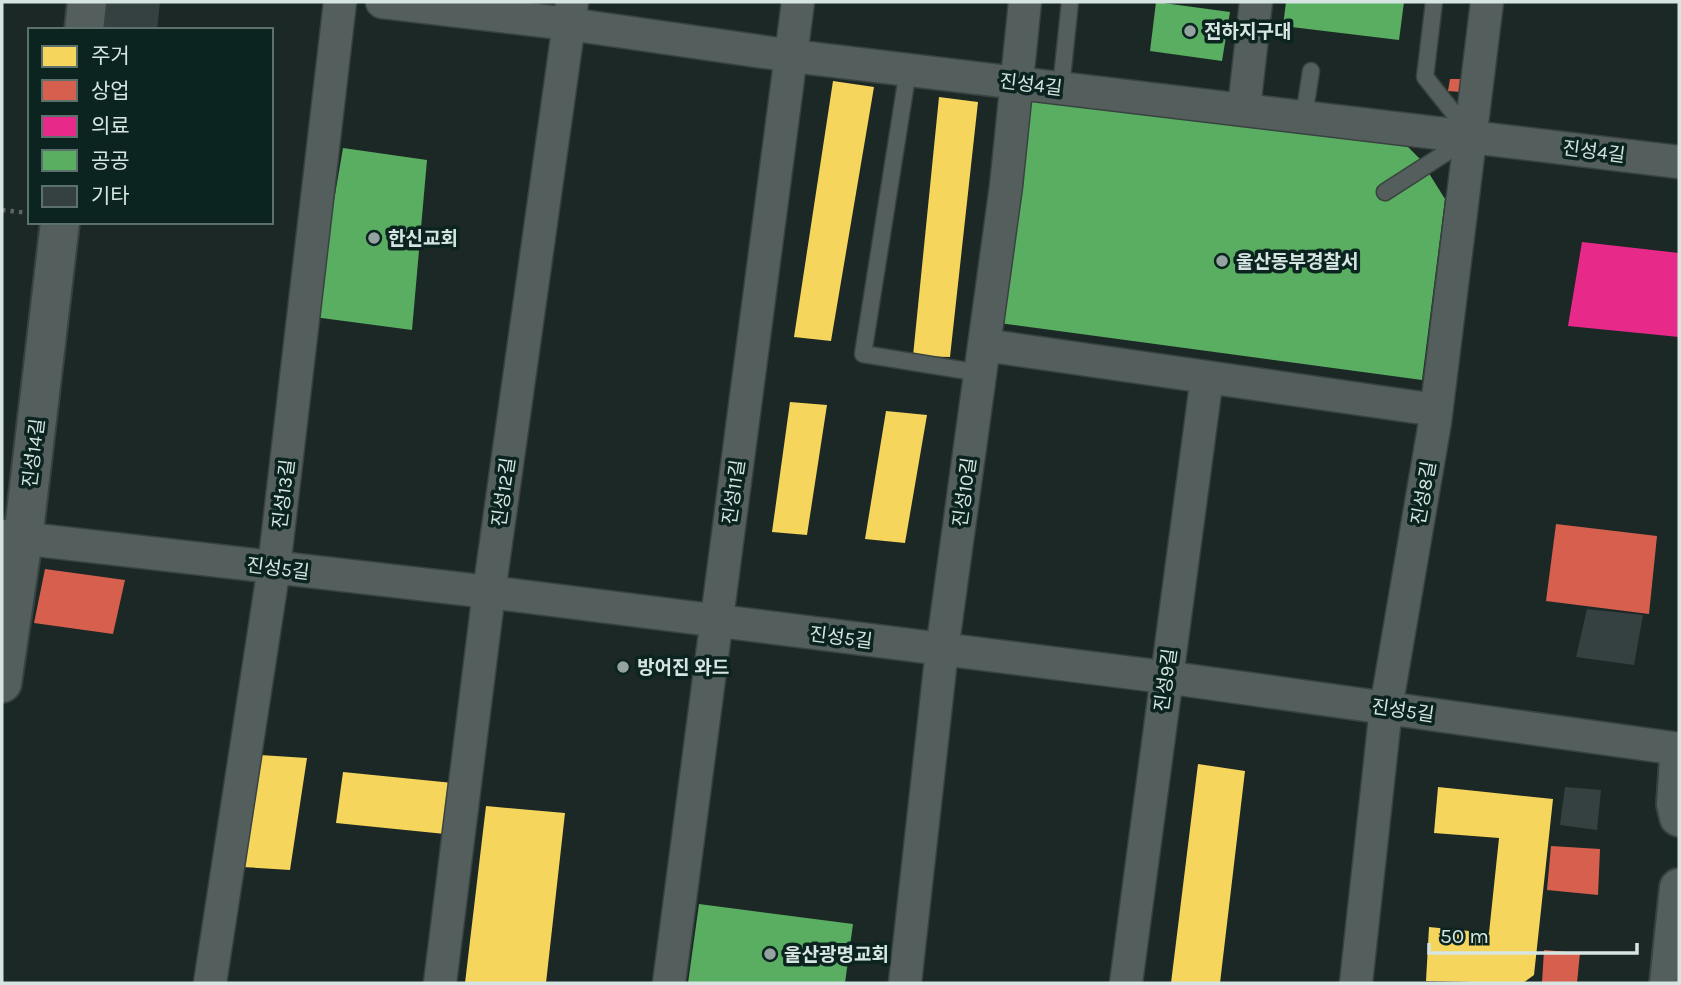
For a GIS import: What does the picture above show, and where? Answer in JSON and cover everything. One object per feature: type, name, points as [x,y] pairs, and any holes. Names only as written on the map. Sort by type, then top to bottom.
[{"type":"street","points":[[83,28],[87,2]]},
{"type":"street","name":"진성13길","points":[[210,983],[274,568],[340,2]]},
{"type":"street","name":"진성4길","points":[[382,2],[570,13],[792,56],[1679,162]]},
{"type":"street","name":"진성11길","points":[[669,983],[798,2]]},
{"type":"street","name":"진성10길","points":[[905,983],[943,650],[1026,2]]},
{"type":"street","points":[[1244,108],[1256,2]]},
{"type":"street","name":"진성8길","points":[[1356,983],[1386,708],[1436,410],[1487,2]]},
{"type":"street","name":"진성12길","points":[[440,983],[489,592],[570,13]]},
{"type":"street","name":"진성14길","points":[[2,682],[12,537],[60,224]]},
{"type":"street","points":[[982,359],[1207,377],[1436,410]]},
{"type":"street","name":"진성9길","points":[[1126,983],[1207,377]]},
{"type":"street","name":"진성5길","points":[[12,537],[489,592],[1165,677],[1679,749]]},
{"type":"street","points":[[1679,759],[1675,804],[1679,817]]},
{"type":"street","points":[[1669,983],[1679,888]]},
{"type":"lane","points":[[1061,87],[1070,2]]},
{"type":"lane","points":[[1385,192],[1472,136],[1425,77],[1433,2]]},
{"type":"lane","points":[[908,70],[863,354],[982,359]]},
{"type":"lane","points":[[1304,116],[1311,71]]},
{"type":"path","points":[[2,210],[28,213]]},
{"type":"building: 주거","points":[[833,81],[874,87],[831,341],[794,337]]},
{"type":"building: 주거","points":[[939,97],[978,102],[950,357],[913,356]]},
{"type":"building: 주거","points":[[790,402],[827,405],[807,535],[772,532]]},
{"type":"building: 주거","points":[[886,411],[927,415],[905,543],[865,539]]},
{"type":"building: 주거","points":[[260,755],[307,758],[290,870],[243,867]]},
{"type":"building: 주거","points":[[1198,764],[1245,771],[1220,983],[1171,983]]},
{"type":"building: 주거","points":[[343,772],[453,783],[445,834],[336,823]]},
{"type":"building: 주거","points":[[1438,787],[1553,799],[1534,975],[1523,983],[1426,981],[1429,927],[1489,933],[1499,838],[1434,833]]},
{"type":"building: 주거","points":[[486,806],[565,813],[546,983],[465,983]]},
{"type":"building: 상업","points":[[1450,79],[1461,79],[1460,92],[1448,91]]},
{"type":"building: 상업","points":[[1556,524],[1657,536],[1649,614],[1546,601]]},
{"type":"building: 상업","points":[[45,569],[125,580],[113,634],[34,623]]},
{"type":"building: 상업","points":[[1551,846],[1600,849],[1598,895],[1547,890]]},
{"type":"building: 상업","points":[[1544,950],[1580,953],[1577,983],[1542,983]]},
{"type":"building: 의료","points":[[1582,242],[1679,253],[1679,337],[1568,326]]},
{"type":"building: 공공","name":"전하지구대","points":[[1156,2],[1230,12],[1222,61],[1150,51]]},
{"type":"building: 공공","points":[[1286,2],[1404,2],[1399,40],[1283,26]]},
{"type":"building: 공공","name":"울산동부경찰서","points":[[1030,96],[1403,142],[1420,159],[1445,199],[1422,380],[999,323]]},
{"type":"building: 공공","name":"한신교회","points":[[343,148],[427,160],[412,330],[314,317]]},
{"type":"building: 공공","name":"울산광명교회","points":[[699,904],[853,924],[845,983],[688,983]]},
{"type":"building: 기타","points":[[105,2],[160,2],[157,28],[101,28]]},
{"type":"building: 기타","points":[[1587,609],[1643,615],[1634,665],[1576,657]]},
{"type":"building: 기타","points":[[1565,787],[1601,790],[1597,830],[1560,825]]},
{"type":"place","name":"전하지구대","points":[[1190,31]]},
{"type":"place","name":"한신교회","points":[[374,238]]},
{"type":"place","name":"울산동부경찰서","points":[[1222,261]]},
{"type":"place","name":"방어진 와드","points":[[623,667]]},
{"type":"place","name":"울산광명교회","points":[[770,954]]}]
